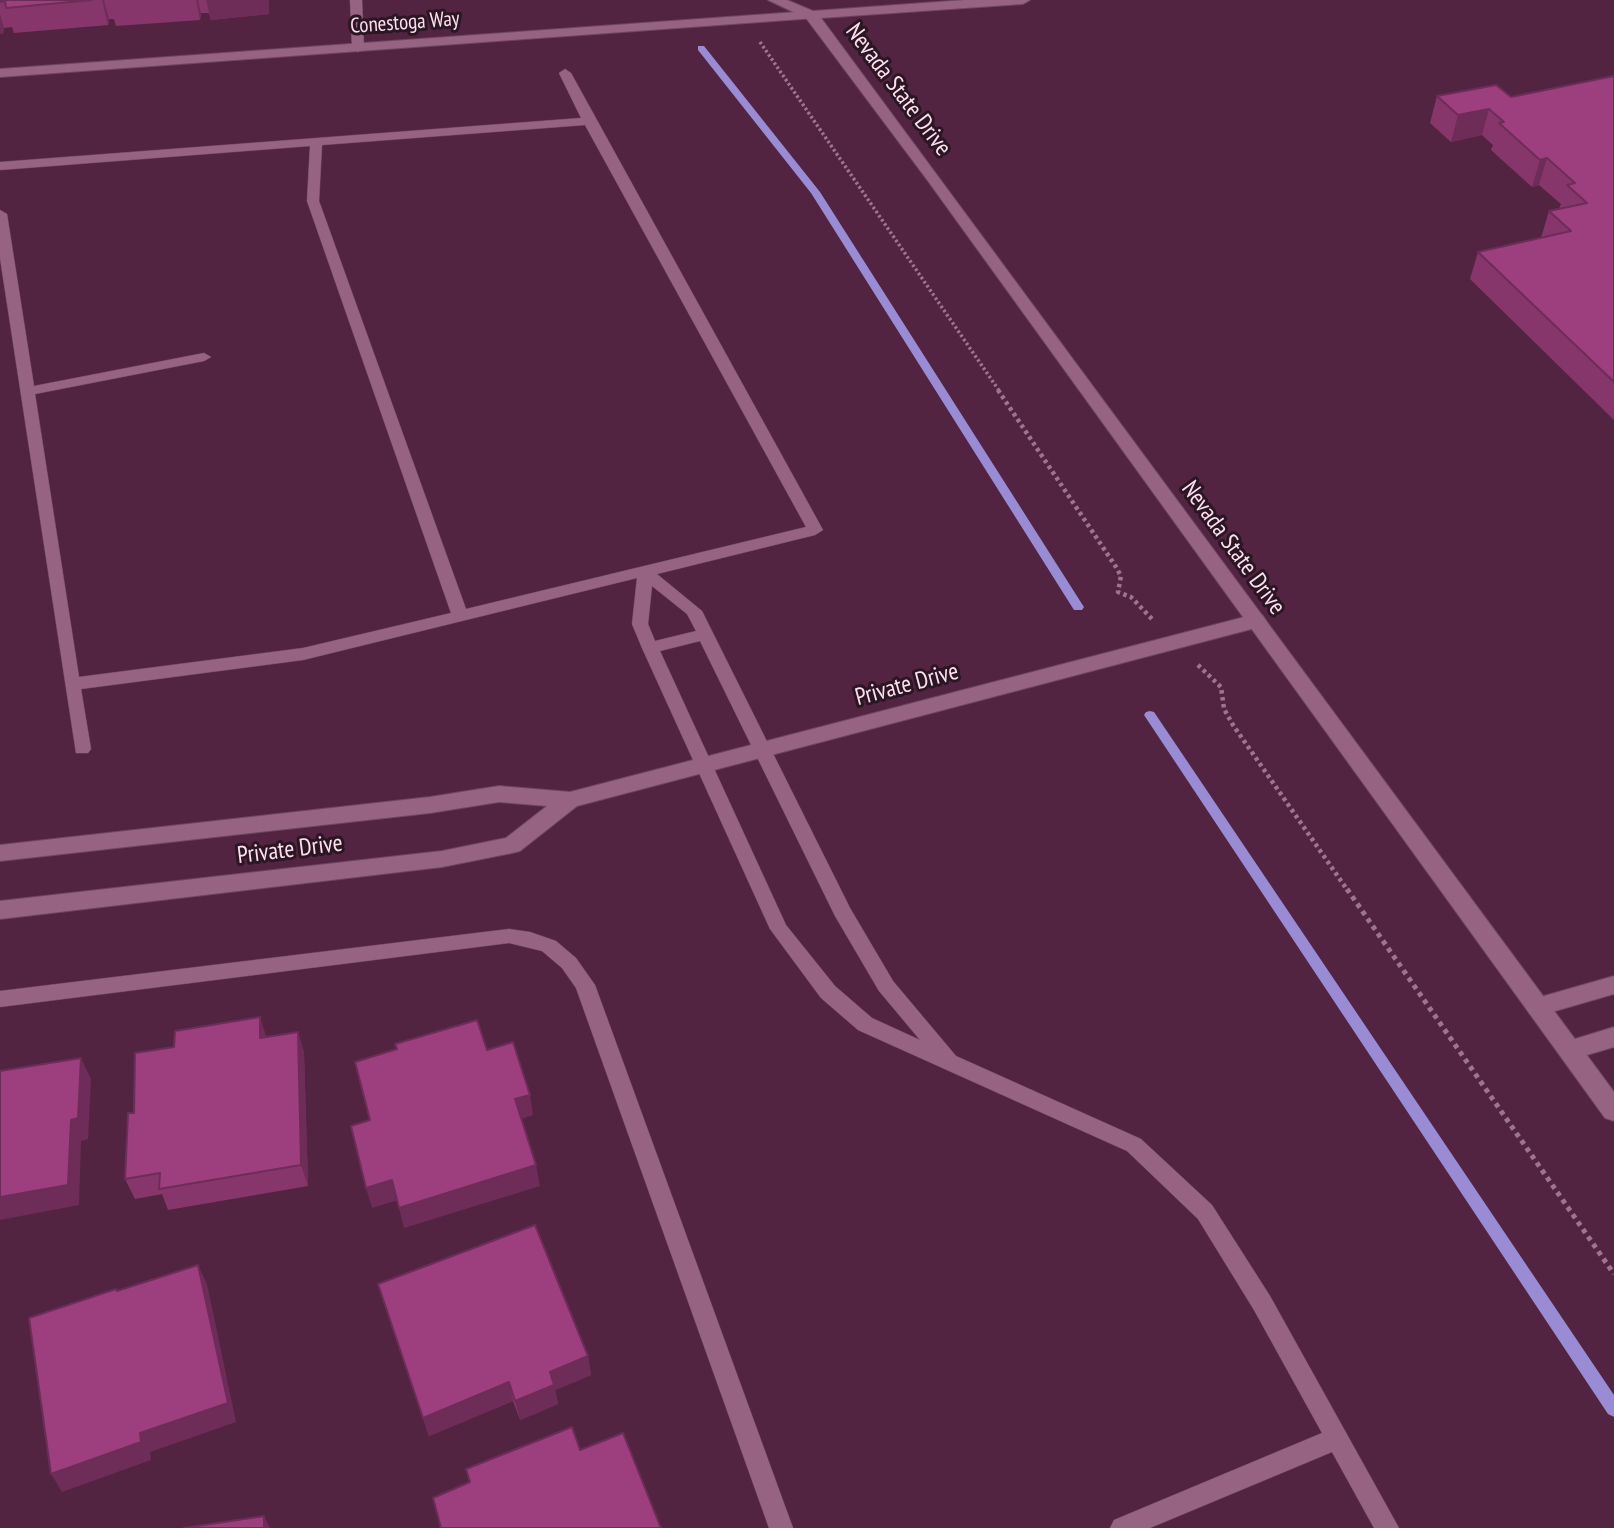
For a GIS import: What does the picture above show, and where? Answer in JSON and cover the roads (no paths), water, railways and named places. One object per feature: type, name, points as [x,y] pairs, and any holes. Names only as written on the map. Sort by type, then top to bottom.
[{"type":"street","name":"Nevada State Drive","points":[[775,0],[812,8],[1614,1111]]},
{"type":"street","name":"Conestoga Way","points":[[0,73],[358,48],[812,8],[1023,0]]},
{"type":"street","name":"Private Drive","points":[[0,853],[430,805],[499,794],[570,800],[1256,621]]},
{"type":"street","name":"Private Drive","points":[[0,911],[442,859],[512,845],[570,800]]},
{"type":"street","points":[[1538,1007],[1614,985]]},
{"type":"street","points":[[1570,1050],[1614,1037]]},
{"type":"lane","points":[[356,0],[358,48]]},
{"type":"lane","points":[[72,684],[303,654],[815,530],[565,73]]},
{"type":"lane","points":[[0,166],[589,121]]},
{"type":"lane","points":[[316,142],[313,201],[461,617]]},
{"type":"lane","points":[[0,214],[82,749]]},
{"type":"lane","points":[[29,391],[204,357]]},
{"type":"lane","points":[[646,573],[694,611],[842,911],[886,986],[951,1064]]},
{"type":"lane","points":[[646,573],[640,624],[779,929],[828,992],[865,1024],[1134,1145],[1205,1212],[1262,1303],[1387,1528]]},
{"type":"lane","points":[[650,648],[705,634]]},
{"type":"lane","points":[[0,999],[509,936],[530,939],[549,946],[569,963],[584,985],[780,1528]]},
{"type":"lane","points":[[1122,1528],[1338,1438]]},
{"type":"waterway","points":[[701,48],[815,192],[1078,607]]},
{"type":"waterway","points":[[1150,715],[1614,1409]]}]
